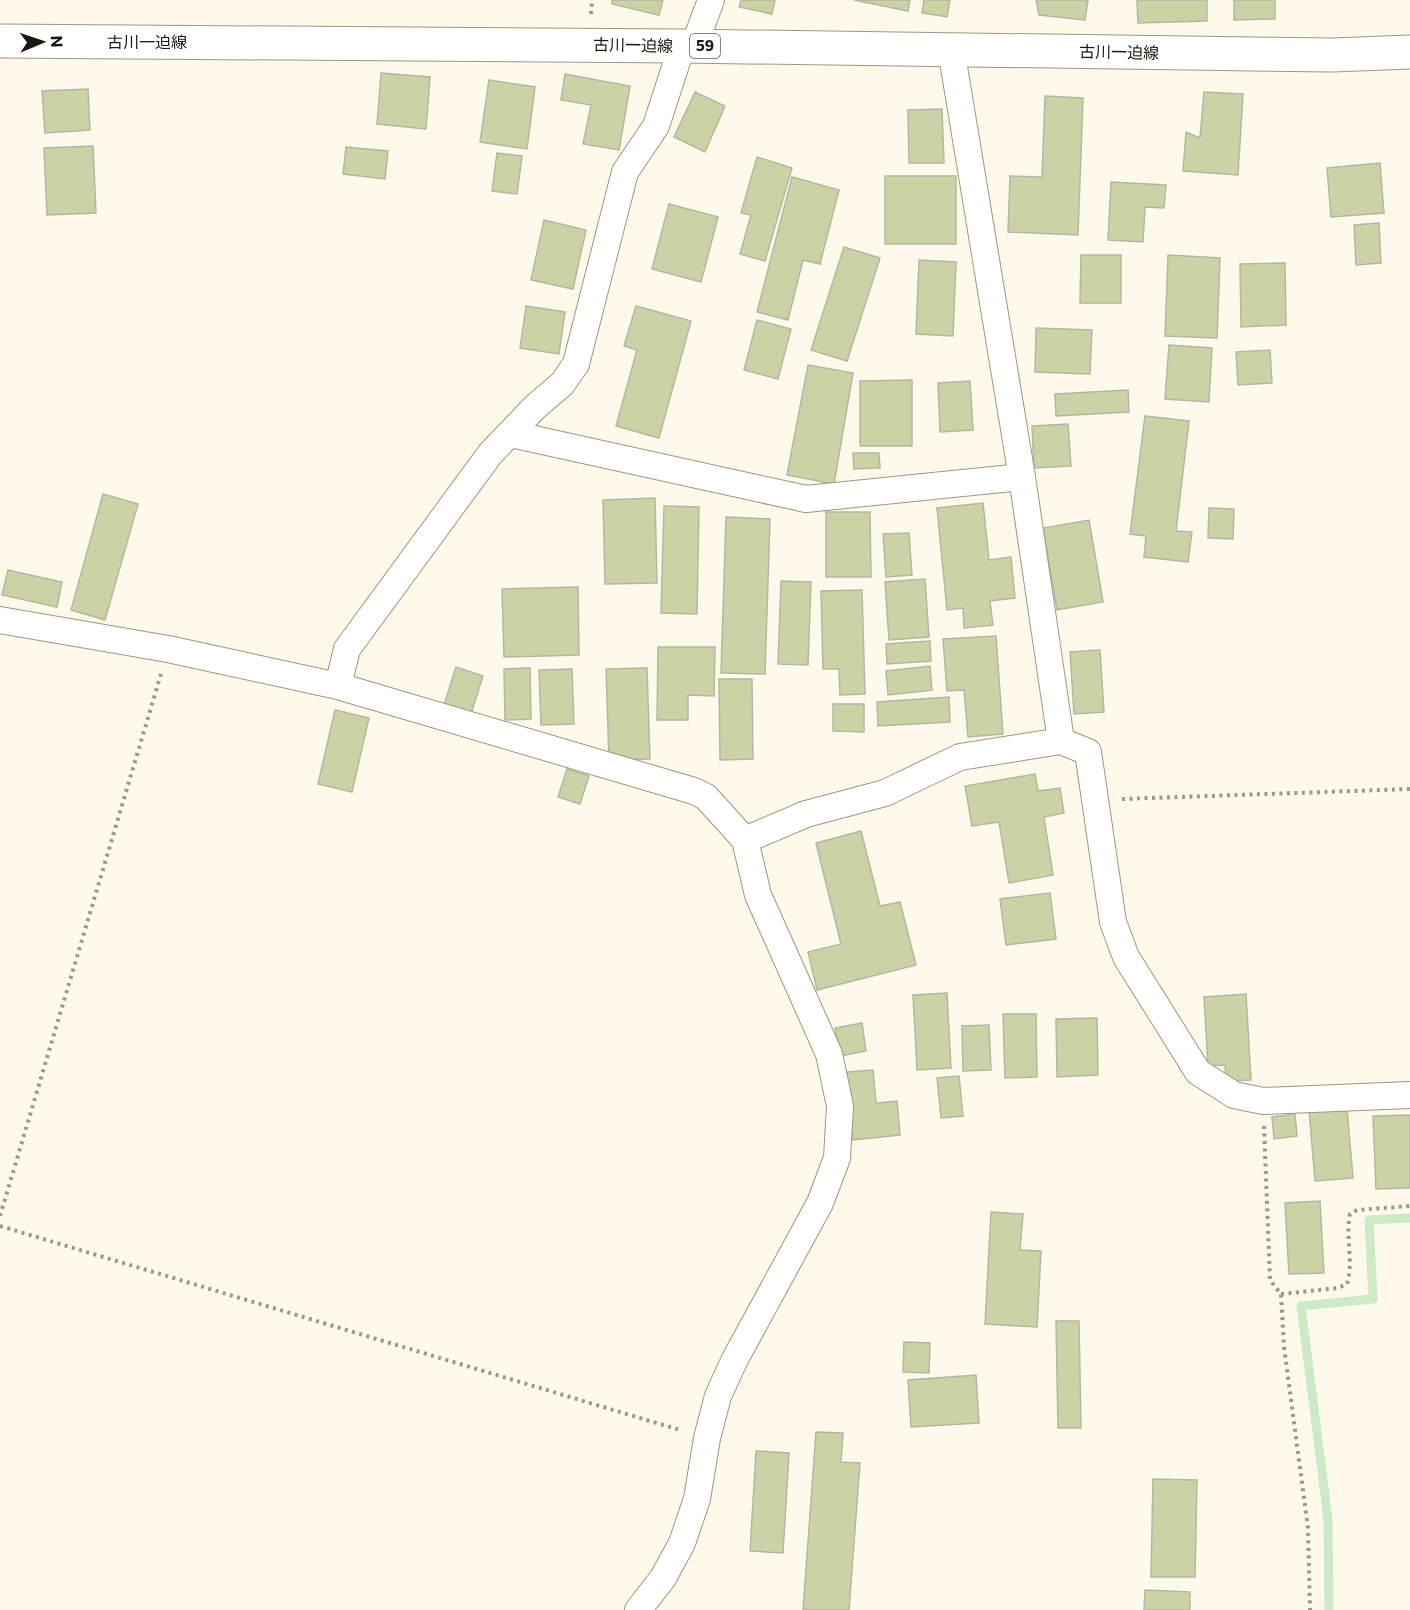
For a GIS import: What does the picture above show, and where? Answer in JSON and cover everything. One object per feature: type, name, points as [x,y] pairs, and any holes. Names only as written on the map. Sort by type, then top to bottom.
[{"type":"main road","name":"古川一迫線","points":[[0,40],[1333,55],[1410,52]]},
{"type":"street","points":[[338,686],[347,649],[490,454],[535,407],[562,384],[576,364],[625,172],[656,126],[688,46],[711,0]]},
{"type":"street","points":[[951,49],[1022,477],[1061,741]]},
{"type":"street","points":[[511,434],[806,499],[1022,477]]},
{"type":"street","points":[[0,620],[168,649],[338,686],[694,791],[706,797],[745,840],[758,896],[829,1054],[840,1106],[837,1158],[820,1203],[734,1361],[718,1396],[707,1438],[697,1499],[682,1543],[663,1578],[638,1610]]},
{"type":"street","points":[[745,840],[806,814],[885,793],[960,757],[1061,741],[1088,752],[1113,922],[1126,957],[1198,1072],[1234,1095],[1263,1101],[1410,1095]]},
{"type":"path","points":[[0,1216],[168,649]]},
{"type":"path","points":[[1094,800],[1410,789]]},
{"type":"path","points":[[1263,1101],[1270,1280],[1281,1294],[1284,1347],[1308,1528],[1310,1610]]},
{"type":"path","points":[[1281,1294],[1338,1288],[1347,1284],[1350,1274],[1348,1224],[1350,1214],[1357,1210],[1410,1206]]},
{"type":"path","points":[[0,1226],[707,1438]]},
{"type":"building","points":[[612,0],[663,0],[659,15],[612,4]]},
{"type":"building","points":[[741,0],[775,0],[772,14],[739,7]]},
{"type":"building","points":[[854,0],[910,0],[908,11]]},
{"type":"building","points":[[924,0],[950,0],[947,17],[922,13]]},
{"type":"building","points":[[1036,0],[1088,0],[1085,20],[1039,15]]},
{"type":"building","points":[[1137,0],[1207,0],[1207,21],[1138,23]]},
{"type":"building","points":[[1234,0],[1275,0],[1275,19],[1234,20]]},
{"type":"building","points":[[381,73],[430,77],[426,129],[377,124]]},
{"type":"building","points":[[565,74],[630,86],[619,150],[583,144],[591,105],[561,100]]},
{"type":"building","points":[[489,80],[535,87],[527,149],[480,142]]},
{"type":"building","points":[[88,89],[90,130],[45,133],[42,91]]},
{"type":"building","points":[[695,92],[725,106],[705,152],[674,137]]},
{"type":"building","points":[[1204,92],[1243,94],[1238,175],[1183,171],[1186,132],[1200,138]]},
{"type":"building","points":[[1045,96],[1083,98],[1078,235],[1008,232],[1010,176],[1042,177]]},
{"type":"building","points":[[942,109],[944,163],[909,163],[908,110]]},
{"type":"building","points":[[93,146],[96,213],[47,215],[44,148]]},
{"type":"building","points":[[346,147],[388,151],[385,179],[343,174]]},
{"type":"building","points":[[497,153],[522,156],[517,194],[492,191]]},
{"type":"building","points":[[757,157],[792,168],[765,261],[740,254],[751,215],[741,213]]},
{"type":"building","points":[[1380,163],[1384,213],[1331,217],[1327,168]]},
{"type":"building","points":[[885,176],[956,176],[956,244],[885,244]]},
{"type":"building","points":[[792,177],[839,190],[820,264],[803,260],[788,320],[757,312]]},
{"type":"building","points":[[1111,182],[1166,185],[1164,208],[1145,207],[1143,242],[1108,240]]},
{"type":"building","points":[[669,204],[718,217],[701,282],[652,269]]},
{"type":"building","points":[[544,220],[586,230],[573,289],[531,280]]},
{"type":"building","points":[[1379,223],[1381,263],[1356,265],[1354,225]]},
{"type":"building","points":[[844,247],[880,258],[847,361],[811,350]]},
{"type":"building","points":[[1081,255],[1121,255],[1121,303],[1080,303]]},
{"type":"building","points":[[1168,255],[1220,258],[1217,338],[1165,336]]},
{"type":"building","points":[[919,260],[956,262],[953,336],[916,334]]},
{"type":"building","points":[[1285,263],[1286,325],[1241,327],[1240,264]]},
{"type":"building","points":[[526,306],[565,312],[559,354],[520,348]]},
{"type":"building","points":[[636,306],[691,321],[659,438],[616,426],[637,350],[624,346]]},
{"type":"building","points":[[757,320],[791,329],[778,379],[744,370]]},
{"type":"building","points":[[1036,328],[1092,330],[1090,374],[1035,372]]},
{"type":"building","points":[[1169,345],[1212,348],[1209,402],[1165,399]]},
{"type":"building","points":[[1270,350],[1272,383],[1238,385],[1236,352]]},
{"type":"building","points":[[808,365],[853,373],[834,484],[787,475]]},
{"type":"building","points":[[912,380],[912,446],[860,446],[860,381]]},
{"type":"building","points":[[970,381],[973,430],[940,432],[938,383]]},
{"type":"building","points":[[1128,390],[1129,412],[1056,416],[1055,394]]},
{"type":"building","points":[[1145,416],[1189,421],[1176,531],[1192,532],[1188,562],[1144,557],[1146,536],[1130,534]]},
{"type":"building","points":[[1068,424],[1071,466],[1034,468],[1032,426]]},
{"type":"building","points":[[853,453],[879,453],[880,468],[854,469]]},
{"type":"building","points":[[103,494],[138,504],[105,620],[71,610]]},
{"type":"building","points":[[655,498],[657,583],[605,584],[603,500]]},
{"type":"building","points":[[983,503],[989,560],[1011,557],[1015,598],[990,601],[993,625],[964,628],[963,608],[947,610],[937,508]]},
{"type":"building","points":[[664,506],[699,507],[697,614],[661,613]]},
{"type":"building","points":[[1209,508],[1234,509],[1233,539],[1208,538]]},
{"type":"building","points":[[826,512],[870,512],[871,577],[826,577]]},
{"type":"building","points":[[726,517],[770,519],[765,674],[721,673]]},
{"type":"building","points":[[1089,520],[1103,602],[1057,610],[1043,528]]},
{"type":"building","points":[[909,533],[912,575],[886,577],[883,534]]},
{"type":"building","points":[[8,570],[62,582],[57,607],[2,595]]},
{"type":"building","points":[[925,579],[929,637],[889,640],[885,582]]},
{"type":"building","points":[[781,581],[811,582],[808,665],[778,664]]},
{"type":"building","points":[[578,587],[579,655],[504,657],[502,589]]},
{"type":"building","points":[[862,590],[865,694],[840,695],[839,669],[823,669],[821,591]]},
{"type":"building","points":[[996,636],[1003,734],[968,737],[964,690],[947,691],[943,639]]},
{"type":"building","points":[[930,641],[931,661],[887,664],[886,644]]},
{"type":"building","points":[[658,647],[715,647],[714,696],[688,695],[688,720],[657,720]]},
{"type":"building","points":[[1100,650],[1104,712],[1074,714],[1070,652]]},
{"type":"building","points":[[930,666],[932,690],[888,695],[886,671]]},
{"type":"building","points":[[456,667],[483,676],[471,714],[444,705]]},
{"type":"building","points":[[530,668],[531,719],[505,720],[504,669]]},
{"type":"building","points":[[647,668],[650,759],[609,760],[606,669]]},
{"type":"building","points":[[572,669],[574,724],[541,725],[539,670]]},
{"type":"building","points":[[719,679],[752,679],[753,759],[720,760]]},
{"type":"building","points":[[949,697],[950,722],[878,726],[877,702]]},
{"type":"building","points":[[833,704],[864,704],[864,732],[833,731]]},
{"type":"building","points":[[335,710],[369,718],[352,792],[318,784]]},
{"type":"building","points":[[567,769],[589,776],[580,804],[558,797]]},
{"type":"building","points":[[1035,774],[1038,791],[1060,788],[1064,813],[1044,817],[1053,875],[1009,883],[999,822],[972,826],[965,786]]},
{"type":"building","points":[[861,831],[880,906],[900,902],[916,965],[817,990],[808,952],[841,944],[816,843]]},
{"type":"building","points":[[1050,893],[1056,939],[1006,945],[1000,899]]},
{"type":"building","points":[[947,993],[951,1068],[917,1070],[913,995]]},
{"type":"building","points":[[1246,994],[1251,1080],[1226,1081],[1225,1065],[1208,1066],[1204,997]]},
{"type":"building","points":[[1003,1014],[1036,1014],[1037,1077],[1005,1078]]},
{"type":"building","points":[[1097,1018],[1098,1075],[1057,1077],[1056,1019]]},
{"type":"building","points":[[862,1023],[866,1051],[840,1056],[835,1028]]},
{"type":"building","points":[[989,1025],[991,1070],[963,1071],[962,1026]]},
{"type":"building","points":[[873,1070],[876,1103],[897,1101],[900,1135],[853,1140],[847,1072]]},
{"type":"building","points":[[959,1076],[963,1116],[941,1118],[937,1078]]},
{"type":"building","points":[[1347,1108],[1353,1178],[1315,1181],[1309,1110]]},
{"type":"building","points":[[1295,1114],[1297,1136],[1274,1139],[1272,1117]]},
{"type":"building","points":[[1410,1115],[1410,1188],[1376,1189],[1373,1116]]},
{"type":"building","points":[[1320,1201],[1324,1273],[1289,1274],[1285,1203]]},
{"type":"building","points":[[991,1212],[1023,1214],[1020,1250],[1041,1251],[1037,1327],[985,1324]]},
{"type":"building","points":[[1056,1321],[1079,1321],[1081,1428],[1058,1428]]},
{"type":"building","points":[[904,1342],[930,1343],[929,1373],[903,1372]]},
{"type":"building","points":[[976,1375],[979,1423],[911,1427],[908,1380]]},
{"type":"building","points":[[816,1432],[843,1433],[841,1462],[860,1463],[849,1610],[803,1610]]},
{"type":"building","points":[[756,1451],[789,1453],[783,1553],[750,1551]]},
{"type":"building","points":[[1153,1479],[1197,1480],[1195,1577],[1151,1577]]},
{"type":"building","points":[[1145,1590],[1190,1592],[1190,1610],[1144,1610]]},
{"type":"waterway","points":[[1329,1610],[1328,1519],[1301,1306],[1373,1299],[1369,1220],[1410,1218]]}]
